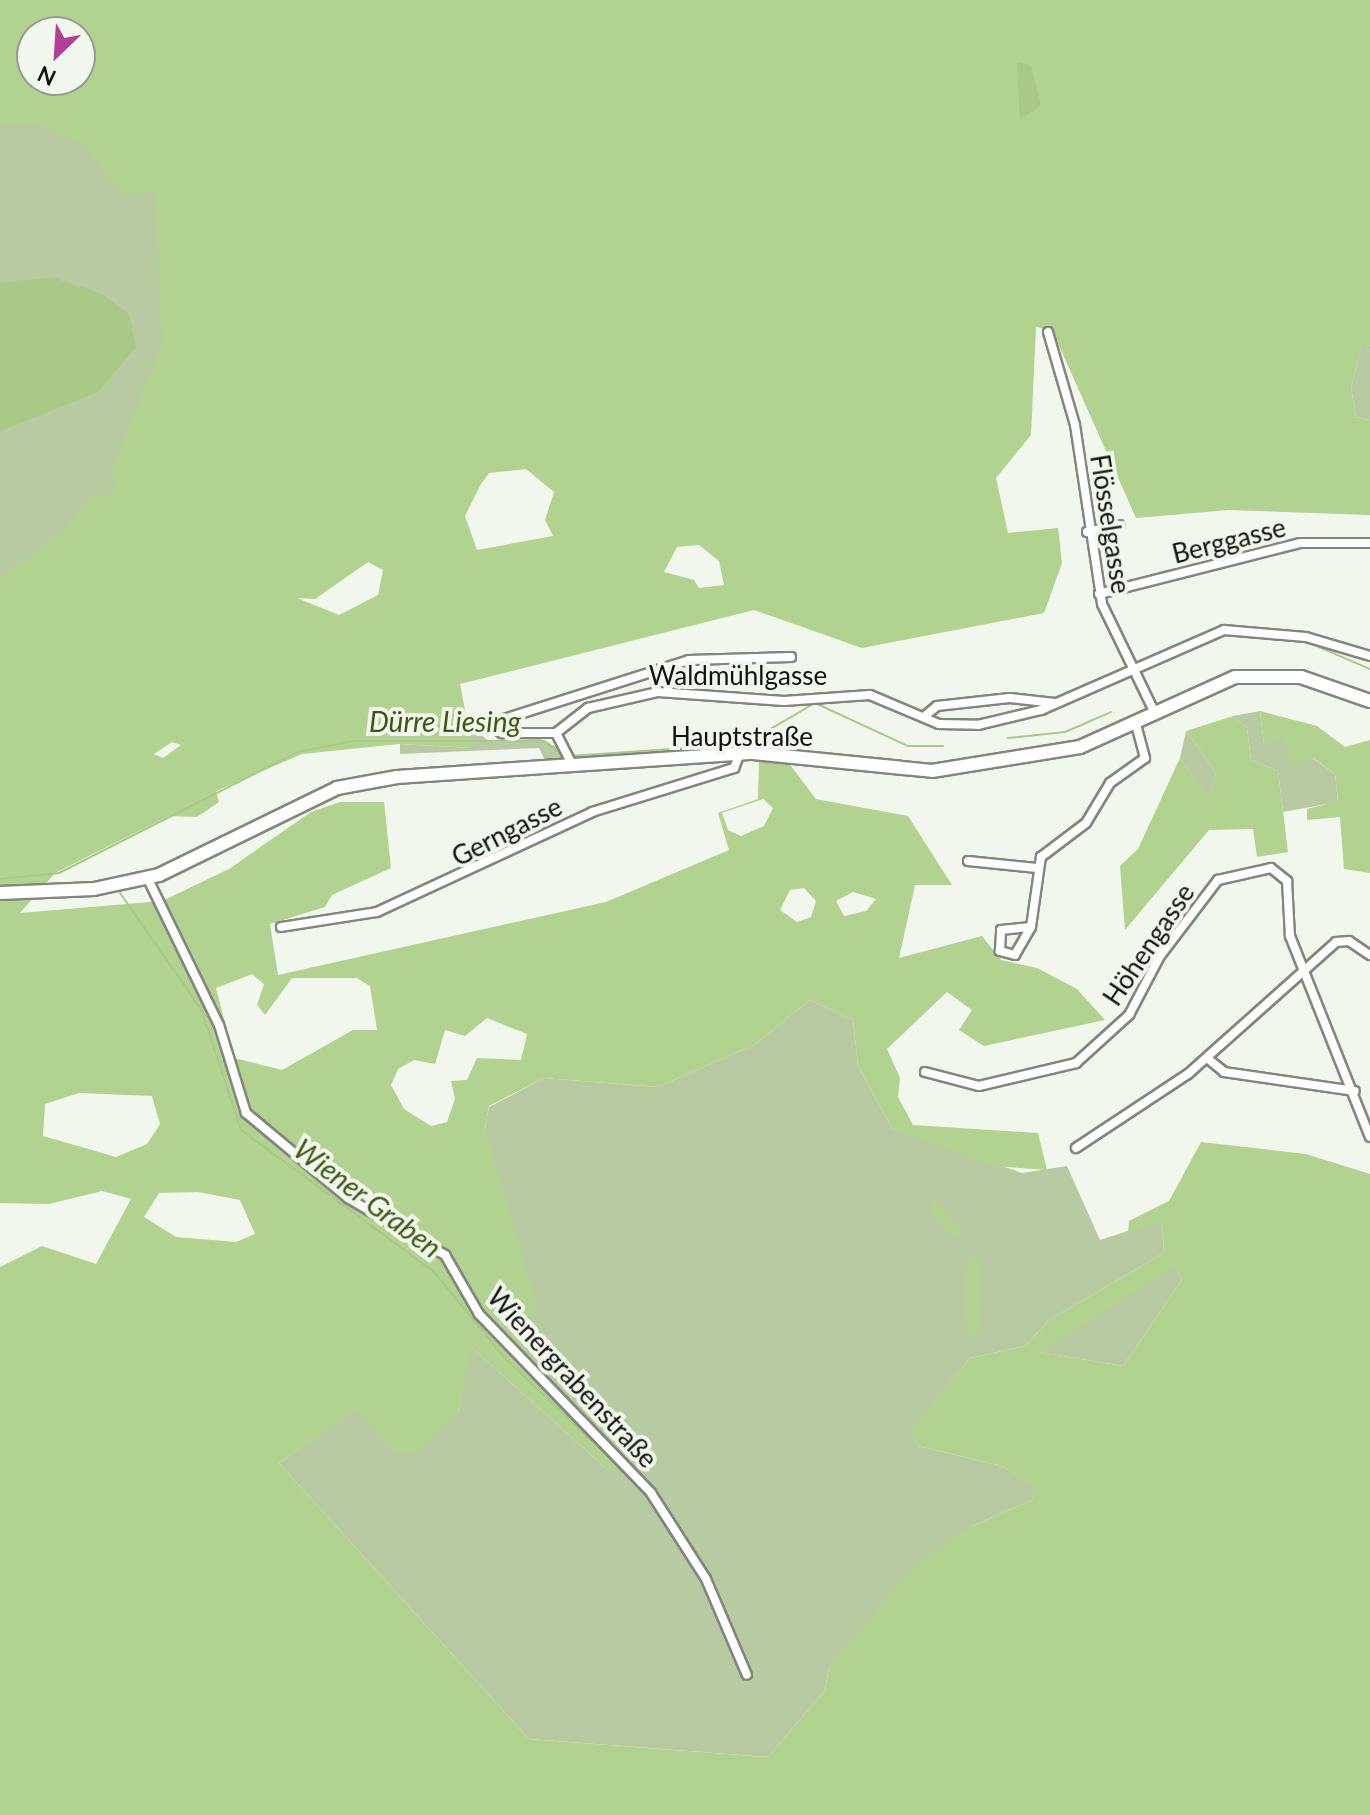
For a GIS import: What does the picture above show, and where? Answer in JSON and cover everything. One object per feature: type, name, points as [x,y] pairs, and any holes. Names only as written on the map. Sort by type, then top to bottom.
[{"type":"main road","name":"Hauptstraße","points":[[0,893],[114,886],[148,879],[337,788],[572,759],[740,753],[932,771],[1080,747],[1136,725],[1235,677],[1272,674],[1318,680],[1370,701]]},
{"type":"street","name":"Flösselgasse","points":[[1048,332],[1075,425],[1087,532],[1099,594],[1132,673],[1156,715]]},
{"type":"street","points":[[1087,532],[1119,525]]},
{"type":"street","name":"Berggasse","points":[[1099,594],[1300,543],[1370,543]]},
{"type":"street","name":"Waldmühlgasse","points":[[556,733],[588,708],[658,692],[784,701],[870,695],[950,726],[1014,717],[1056,704],[1234,629],[1306,637],[1370,656]]},
{"type":"street","points":[[572,759],[556,733],[502,733],[488,724],[689,660],[791,657]]},
{"type":"street","points":[[926,715],[937,706],[1010,698],[1056,704]]},
{"type":"street","points":[[1031,927],[1001,930],[1000,951],[1015,955],[1031,927],[1037,868],[1054,844],[1086,823],[1110,783],[1145,758],[1136,725]]},
{"type":"street","name":"Gerngasse","points":[[281,927],[377,912],[592,812],[734,768],[740,753]]},
{"type":"street","points":[[968,861],[1037,868]]},
{"type":"street","name":"Höhengasse","points":[[925,1072],[979,1086],[1079,1061],[1129,1015],[1160,956],[1228,874],[1267,867],[1283,875],[1290,936],[1355,1091],[1370,1137]]},
{"type":"street","name":"Wienergrabenstraße","points":[[148,879],[219,1025],[246,1113],[348,1198],[445,1255],[479,1314],[651,1493],[706,1579],[747,1675]]},
{"type":"street","points":[[1076,1148],[1207,1058],[1304,967],[1341,940],[1370,955]]},
{"type":"street","points":[[1207,1058],[1224,1072],[1355,1091]]},
{"type":"shaded area","points":[[0,0],[206,0],[160,403],[0,714]]},
{"type":"shaded area","points":[[0,0],[1370,0],[1370,346],[1362,343],[1351,388],[1356,417],[1370,420],[1370,515],[1229,510],[1136,518],[1052,330],[1036,327],[1031,435],[996,478],[1008,533],[1058,528],[1062,563],[1044,613],[862,648],[754,610],[460,684],[472,748],[399,744],[302,754],[216,791],[219,802],[197,817],[169,816],[55,873],[20,913],[162,901],[229,869],[311,812],[340,802],[384,802],[391,868],[332,895],[325,907],[270,924],[278,975],[606,902],[729,850],[718,813],[758,799],[759,760],[788,762],[816,799],[908,816],[952,885],[915,885],[899,958],[982,936],[1001,960],[1037,968],[1077,989],[1105,1020],[984,1046],[959,1030],[972,1010],[947,992],[887,1049],[900,1078],[898,1097],[913,1125],[1038,1133],[1047,1170],[993,1166],[892,1128],[858,1066],[853,1020],[810,1000],[754,1045],[658,1087],[544,1078],[489,1106],[485,1129],[537,1305],[516,1357],[621,1467],[609,1471],[471,1347],[458,1413],[418,1452],[396,1454],[355,1410],[279,1463],[529,1739],[768,1757],[825,1690],[829,1667],[916,1564],[970,1527],[1032,1500],[1033,1485],[1002,1466],[918,1446],[910,1432],[970,1358],[1025,1346],[1049,1320],[1164,1253],[1162,1221],[1128,1233],[1129,1221],[1169,1201],[1201,1142],[1306,1154],[1370,1174],[1370,1815],[0,1815],[0,1267],[42,1246],[96,1264],[131,1199],[102,1191],[49,1204],[0,1203],[0,578],[59,534],[92,496],[107,496],[115,486],[112,468],[162,345],[155,191],[122,195],[84,145],[35,123],[0,124]],"holes":[[[526,469],[554,492],[545,520],[553,536],[477,550],[465,516],[489,473]],[[699,545],[719,561],[724,585],[699,588],[694,580],[664,572],[677,547]],[[368,562],[383,570],[378,595],[339,615],[297,598],[315,599]],[[172,742],[181,745],[163,758],[154,754]],[[763,799],[773,808],[764,826],[741,836],[728,830],[722,813]],[[804,888],[816,901],[811,917],[797,922],[780,910],[790,890]],[[853,892],[876,899],[866,911],[844,916],[836,901]],[[252,974],[264,984],[257,1005],[265,1015],[292,978],[357,978],[370,986],[377,1030],[353,1030],[282,1070],[234,1058],[216,988]],[[487,1018],[527,1034],[521,1060],[477,1058],[467,1080],[451,1081],[455,1099],[447,1122],[431,1126],[404,1109],[391,1085],[398,1069],[414,1060],[435,1064],[445,1030],[465,1036]],[[79,1093],[152,1096],[160,1124],[147,1144],[116,1157],[43,1136],[45,1104]],[[198,1192],[240,1200],[255,1234],[236,1242],[176,1237],[144,1217],[159,1193]],[[1175,1266],[1182,1280],[1123,1366],[1040,1352]]]},
{"type":"shaded area","points":[[1017,62],[1031,65],[1041,105],[1020,121]]},
{"type":"shaded area","points":[[51,277],[100,293],[129,314],[136,347],[98,392],[0,431],[0,283]]},
{"type":"shaded area","points":[[1362,342],[1370,346],[1370,420],[1356,417],[1351,388]]},
{"type":"shaded area","points":[[1260,711],[1264,744],[1283,737],[1335,774],[1338,802],[1283,812],[1278,771],[1251,760],[1247,728],[1233,716]]},
{"type":"shaded area","points":[[1260,711],[1317,726],[1345,747],[1370,740],[1370,873],[1344,869],[1340,817],[1307,820],[1307,809],[1338,801],[1335,774],[1313,758],[1290,764],[1283,738],[1264,745]]},
{"type":"shaded area","points":[[1233,716],[1247,728],[1251,760],[1278,771],[1288,852],[1257,857],[1253,829],[1209,830],[1125,930],[1120,866],[1138,849],[1180,758],[1209,797],[1216,773],[1186,731]]},
{"type":"shaded area","points":[[467,726],[488,740],[541,739],[568,753],[569,761],[546,762],[539,748],[400,754],[400,744],[471,748]]},
{"type":"shaded area","points":[[1186,731],[1216,773],[1209,798],[1180,758]]},
{"type":"shaded area","points":[[810,1000],[853,1020],[858,1066],[892,1128],[1022,1173],[1067,1166],[1100,1240],[1162,1220],[1164,1253],[1049,1320],[1025,1346],[970,1358],[911,1432],[918,1446],[1002,1466],[1034,1485],[1032,1500],[970,1527],[829,1667],[825,1690],[768,1757],[529,1739],[279,1463],[355,1409],[396,1453],[458,1413],[470,1346],[609,1471],[516,1357],[485,1129],[489,1107],[544,1078],[658,1087],[754,1045]]},
{"type":"shaded area","points":[[933,1197],[962,1231],[956,1240],[929,1210]]},
{"type":"shaded area","points":[[973,1254],[981,1262],[980,1320],[977,1336],[966,1337],[965,1268]]},
{"type":"shaded area","points":[[1175,1265],[1182,1280],[1123,1366],[1039,1352]]},
{"type":"waterway","name":"Dürre Liesing","points":[[1305,641],[1370,669]]},
{"type":"waterway","name":"Dürre Liesing","points":[[570,756],[745,744],[815,703],[908,746],[943,746]]},
{"type":"waterway","name":"Dürre Liesing","points":[[1008,738],[1065,732],[1111,712]]},
{"type":"waterway","name":"Dürre Liesing","points":[[0,879],[59,873],[297,752],[353,741],[544,741],[564,755]]},
{"type":"waterway","name":"Wiener Graben","points":[[120,893],[201,1009],[241,1130],[434,1272],[503,1356],[617,1465]]}]
